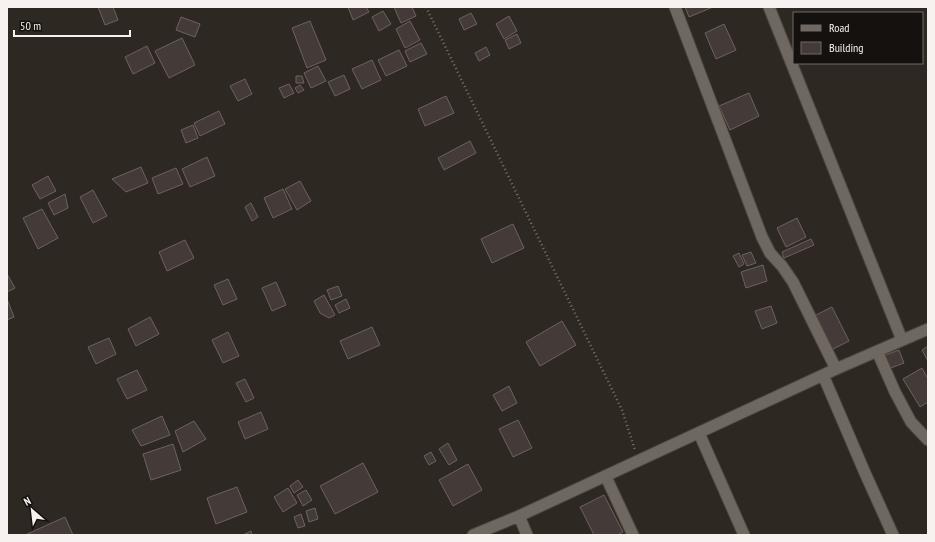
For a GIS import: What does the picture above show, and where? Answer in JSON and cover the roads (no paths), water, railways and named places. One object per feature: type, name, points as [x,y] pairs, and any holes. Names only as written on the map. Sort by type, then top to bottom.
[{"type":"street","points":[[675,7],[762,237],[770,253],[782,266],[793,282],[836,369]]},
{"type":"street","points":[[769,7],[902,340]]},
{"type":"street","points":[[473,535],[519,516],[836,369],[928,329]]},
{"type":"street","points":[[877,352],[895,392],[911,422],[928,440]]},
{"type":"street","points":[[823,375],[893,535]]},
{"type":"street","points":[[699,433],[744,535]]},
{"type":"street","points":[[606,476],[633,535]]},
{"type":"street","points":[[519,516],[527,535]]}]
